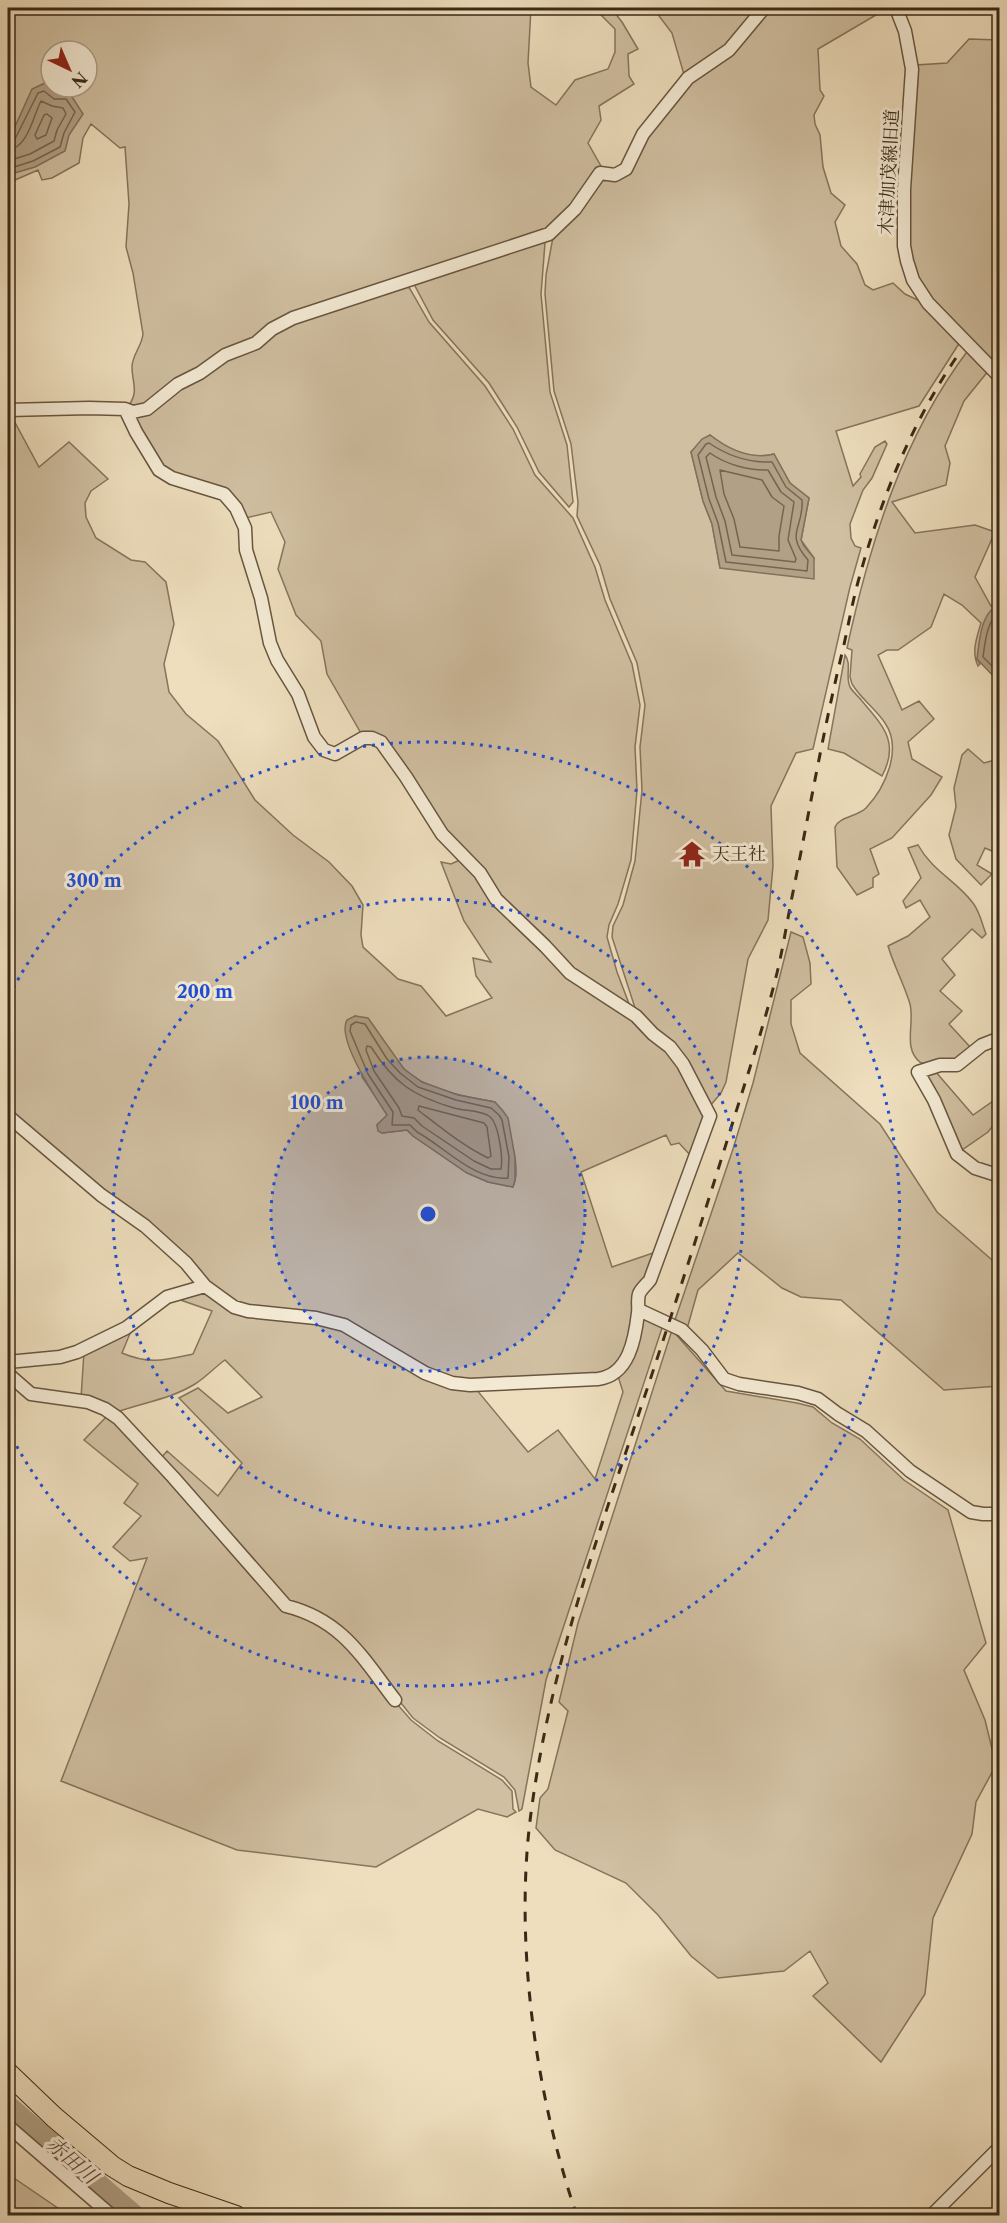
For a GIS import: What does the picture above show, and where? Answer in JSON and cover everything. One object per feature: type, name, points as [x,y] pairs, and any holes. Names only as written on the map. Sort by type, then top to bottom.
[{"type":"main road","points":[[8,2073],[112,2166],[128,2176],[169,2193],[236,2216]]},
{"type":"street","points":[[8,411],[52,408],[125,409],[133,412],[147,409],[178,384],[200,373],[225,355],[256,343],[272,329],[293,318],[549,234],[575,209],[600,173],[615,175],[626,169],[643,134],[688,78],[729,50],[764,8]]},
{"type":"street","name":"木津加茂線旧道","points":[[896,8],[905,31],[912,69],[904,189],[906,261],[913,280],[928,303],[999,377]]},
{"type":"street","points":[[8,1116],[101,1196],[145,1226],[168,1246],[205,1286],[228,1304],[242,1310],[316,1318],[344,1325],[435,1378],[470,1385],[584,1381],[610,1376],[618,1370],[628,1354],[634,1337],[639,1295],[650,1280],[710,1116],[683,1064],[670,1047],[652,1034],[636,1016],[570,973],[496,899],[480,873],[442,834],[381,742],[372,738],[363,738],[335,754],[324,750],[309,728],[297,694],[270,643],[261,598],[249,562],[245,528],[236,508],[224,494],[172,478],[159,470],[125,409]]},
{"type":"street","points":[[999,1038],[982,1045],[957,1065],[940,1065],[918,1072],[934,1100],[957,1154],[975,1168],[999,1176]]},
{"type":"street","points":[[8,1362],[60,1357],[77,1352],[126,1328],[167,1297],[205,1286]]},
{"type":"street","points":[[639,1310],[682,1330],[702,1350],[724,1379],[818,1399],[866,1431],[910,1471],[971,1512],[999,1514]]},
{"type":"street","points":[[8,1374],[31,1394],[88,1402],[105,1409],[118,1418],[286,1606],[310,1613],[337,1629],[366,1661],[395,1700]]},
{"type":"street","points":[[8,2126],[112,2216]]},
{"type":"street","points":[[931,2216],[999,2147]]},
{"type":"shaded area","points":[[8,8],[531,8],[528,63],[531,87],[556,105],[575,80],[608,69],[615,52],[615,29],[594,8],[611,8],[638,49],[628,54],[629,76],[634,84],[599,106],[601,120],[588,143],[601,166],[606,170],[544,233],[405,279],[254,340],[153,402],[131,409],[129,405],[134,395],[132,363],[143,334],[133,273],[126,247],[129,204],[125,147],[120,148],[91,124],[83,138],[79,163],[52,178],[42,180],[38,170],[8,183]]},
{"type":"shaded area","points":[[653,8],[758,8],[726,46],[685,78],[672,33]]},
{"type":"shaded area","points":[[768,8],[888,8],[818,49],[820,90],[824,96],[814,115],[820,135],[823,167],[831,193],[845,205],[835,222],[841,246],[857,264],[865,285],[873,290],[893,283],[905,294],[920,301],[960,342],[919,406],[836,431],[853,486],[861,477],[860,474],[875,447],[885,441],[887,444],[872,478],[863,490],[850,524],[851,538],[855,546],[861,548],[813,749],[796,753],[771,806],[773,866],[768,920],[748,959],[726,1082],[721,1093],[709,1107],[636,1011],[612,937],[613,926],[623,905],[635,861],[642,790],[640,747],[645,705],[637,663],[610,599],[600,565],[577,516],[578,502],[571,444],[554,391],[545,294],[553,237],[599,182],[607,178],[626,176],[646,135],[688,83]],"holes":[[[710,435],[732,449],[748,454],[757,456],[774,454],[790,483],[809,498],[801,540],[814,558],[720,568],[712,524],[703,501],[691,452]]]},
{"type":"shaded area","points":[[969,39],[999,40],[999,371],[922,289],[910,259],[908,173],[917,79],[916,65],[947,63]]},
{"type":"shaded area","points":[[542,239],[545,243],[541,294],[550,392],[567,445],[573,502],[569,507],[539,472],[517,427],[489,383],[433,320],[415,286],[417,281]]},
{"type":"shaded area","points":[[405,284],[429,322],[485,386],[513,429],[535,475],[573,518],[595,567],[605,600],[632,664],[640,705],[635,747],[637,790],[631,860],[607,937],[631,1009],[572,971],[505,905],[457,847],[387,744],[362,735],[327,674],[321,641],[296,615],[278,569],[285,542],[271,512],[246,518],[234,497],[174,476],[157,463],[133,416],[294,321]]},
{"type":"shaded area","points":[[969,349],[989,370],[964,401],[945,446],[950,463],[946,485],[892,502],[915,533],[975,525],[995,532],[975,577],[991,606],[999,603],[999,606],[995,607],[977,659],[980,664],[978,666],[975,650],[981,623],[962,605],[944,594],[931,627],[898,650],[887,650],[878,655],[902,710],[919,701],[934,719],[908,742],[912,759],[942,777],[931,795],[892,838],[870,849],[879,874],[873,878],[873,887],[857,895],[837,867],[835,827],[837,823],[866,808],[880,790],[889,768],[892,744],[885,723],[852,684],[850,677],[852,650],[847,648],[878,530],[907,454],[946,382]]},
{"type":"shaded area","points":[[8,414],[11,415],[39,467],[69,442],[108,479],[91,491],[85,503],[86,517],[96,538],[131,560],[145,562],[166,582],[174,624],[164,664],[169,692],[186,714],[218,741],[255,800],[293,835],[329,862],[352,886],[363,905],[361,935],[363,947],[398,979],[421,986],[446,1016],[492,998],[476,976],[473,958],[491,962],[464,921],[441,862],[451,864],[460,860],[477,876],[501,910],[632,1016],[668,1049],[706,1116],[692,1157],[679,1143],[671,1145],[666,1135],[581,1172],[612,1267],[656,1252],[630,1336],[621,1358],[615,1365],[604,1373],[551,1379],[452,1381],[312,1316],[228,1302],[8,1112]],"holes":[[[355,1016],[368,1019],[398,1062],[412,1076],[446,1091],[494,1102],[514,1155],[516,1177],[513,1187],[488,1182],[468,1173],[407,1130],[382,1133],[377,1125],[388,1115],[362,1077]]]},
{"type":"shaded area","points":[[845,655],[848,662],[850,687],[877,718],[887,735],[889,753],[882,776],[844,753],[828,749]]},
{"type":"shaded area","points":[[968,749],[984,763],[995,760],[999,754],[999,854],[985,848],[977,865],[992,874],[981,885],[956,859],[949,835],[956,807],[954,788],[962,755]]},
{"type":"shaded area","points":[[918,845],[931,862],[973,903],[986,934],[982,938],[972,929],[942,959],[955,975],[940,991],[962,1011],[949,1024],[971,1048],[958,1060],[921,1063],[915,1057],[910,1043],[910,1004],[888,946],[908,936],[930,917],[920,900],[906,908],[903,901],[921,878],[908,848]]},
{"type":"shaded area","points":[[791,932],[803,937],[810,963],[811,984],[791,1000],[791,1024],[800,1053],[880,1124],[937,1212],[999,1266],[999,1386],[944,1390],[841,1300],[801,1297],[782,1288],[738,1253],[698,1290],[687,1329],[675,1320],[753,1083]]},
{"type":"shaded area","points":[[935,1071],[973,1115],[999,1097],[999,1118],[988,1132],[959,1152],[927,1082],[928,1075]]},
{"type":"shaded area","points":[[202,1289],[226,1307],[337,1327],[476,1389],[528,1452],[558,1430],[595,1479],[623,1392],[618,1376],[643,1318],[663,1325],[546,1680],[522,1809],[519,1811],[515,1790],[504,1777],[440,1738],[413,1718],[353,1643],[290,1605],[161,1458],[167,1451],[218,1496],[242,1463],[179,1398],[198,1388],[228,1413],[262,1397],[225,1360],[186,1389],[114,1413],[81,1398],[84,1352],[133,1326],[122,1353],[149,1360],[193,1354],[212,1311],[172,1297]]},
{"type":"shaded area","points":[[672,1330],[726,1391],[813,1407],[832,1423],[860,1439],[904,1480],[948,1510],[986,1643],[964,1670],[985,1720],[996,1765],[976,1802],[972,1834],[933,1918],[925,1994],[881,2062],[813,1996],[828,1983],[810,1951],[784,1971],[718,1978],[691,1956],[658,1915],[626,1883],[555,1850],[536,1828],[540,1798],[548,1789],[568,1711],[559,1702],[578,1623]]},
{"type":"shaded area","points":[[108,1415],[284,1609],[327,1624],[411,1720],[438,1741],[502,1780],[512,1791],[513,1809],[516,1812],[507,1817],[478,1809],[376,1867],[237,1850],[61,1781],[147,1558],[130,1561],[113,1547],[141,1516],[124,1503],[138,1484],[84,1440]]},
{"type":"shaded area","points":[[8,2174],[68,2215],[8,2215]]},
{"type":"water","points":[[39,86],[39,99],[73,99],[83,114],[69,135],[65,151],[35,167],[8,175],[8,142],[32,89]]},
{"type":"water","points":[[710,435],[740,452],[757,456],[774,454],[790,483],[809,498],[801,540],[814,558],[814,579],[720,568],[712,524],[703,501],[691,452],[702,439]]},
{"type":"water","points":[[1000,606],[999,682],[977,659],[985,620],[993,609]]},
{"type":"water","points":[[355,1016],[368,1018],[404,1069],[422,1082],[458,1095],[495,1102],[508,1118],[515,1157],[513,1187],[488,1182],[467,1173],[407,1130],[382,1133],[378,1131],[377,1125],[387,1115],[359,1068],[347,1040],[345,1029],[347,1020]]},
{"type":"waterway","name":"赤田川","points":[[8,2105],[136,2216]]},
{"type":"railway","points":[[577,2216],[562,2169],[550,2119],[532,2016],[527,1964],[526,1862],[538,1765],[559,1670],[585,1576],[692,1252],[772,994],[829,711],[867,552],[887,492],[912,434],[960,352]]},
{"type":"place","name":"天王社","points":[[692,854]]}]
